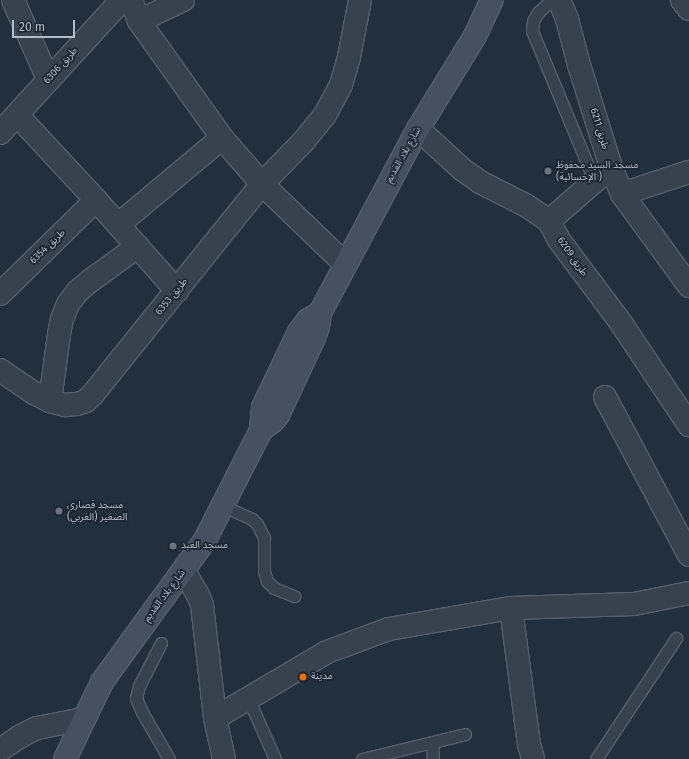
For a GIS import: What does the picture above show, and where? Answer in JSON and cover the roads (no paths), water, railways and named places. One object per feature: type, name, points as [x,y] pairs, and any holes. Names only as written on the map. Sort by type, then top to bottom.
[{"type":"street","points":[[13,0],[48,79]]},
{"type":"street","name":"طريق 6306","points":[[0,133],[18,116],[48,79],[122,0]]},
{"type":"street","points":[[131,0],[139,21],[222,138],[262,184],[345,264]]},
{"type":"street","points":[[139,21],[183,0]]},
{"type":"street","name":"طريق 6353","points":[[50,401],[65,405],[77,404],[86,401],[93,394],[262,184],[312,132],[325,115],[341,84],[349,57],[360,0]]},
{"type":"street","name":"شارع بلاد القديم","points":[[65,759],[83,719],[114,664],[184,571],[205,540],[261,430],[263,407],[299,332],[308,320],[320,313],[418,129],[475,36],[492,0]]},
{"type":"street","name":"طريق 6211","points":[[559,0],[567,19],[579,65],[611,167],[622,194],[689,286]]},
{"type":"street","points":[[682,0],[689,9]]},
{"type":"street","points":[[18,116],[138,246],[177,291]]},
{"type":"street","name":"طريق 6209","points":[[418,129],[463,170],[480,182],[527,206],[549,221],[559,240],[621,323],[689,425]]},
{"type":"street","points":[[118,224],[222,138]]},
{"type":"street","points":[[549,221],[611,167]]},
{"type":"street","points":[[622,194],[689,172]]},
{"type":"street","name":"طريق 6354","points":[[0,294],[96,200]]},
{"type":"street","points":[[0,370],[16,383],[50,401],[59,334],[62,319],[68,304],[78,291],[90,281],[138,246]]},
{"type":"street","points":[[604,397],[682,521],[689,555]]},
{"type":"street","points":[[184,571],[202,605],[215,718],[224,759]]},
{"type":"street","points":[[215,718],[328,652],[389,629],[512,608],[634,604],[689,593]]},
{"type":"street","points":[[512,608],[529,744],[533,759]]},
{"type":"street","points":[[0,750],[19,737],[37,728],[83,719]]},
{"type":"lane","points":[[552,0],[538,12],[533,21],[532,31],[595,182]]},
{"type":"lane","points":[[223,506],[252,519],[257,524],[264,538],[264,571],[266,581],[274,588],[294,596]]},
{"type":"lane","points":[[596,759],[676,638]]},
{"type":"lane","points":[[161,643],[140,686],[136,698],[142,712],[169,759]]},
{"type":"lane","points":[[248,698],[275,759]]},
{"type":"lane","points":[[362,759],[465,734]]},
{"type":"lane","points":[[432,742],[433,759]]},
{"type":"place","name":"مسجد السيد محفوظ (الإحسائية )","points":[[548,171]]},
{"type":"place","name":"مسجد قصاري الصغير (الغربي)","points":[[59,511]]},
{"type":"place","name":"مسجد العبد","points":[[173,546]]},
{"type":"place","name":"مدينة","points":[[303,677]]}]
